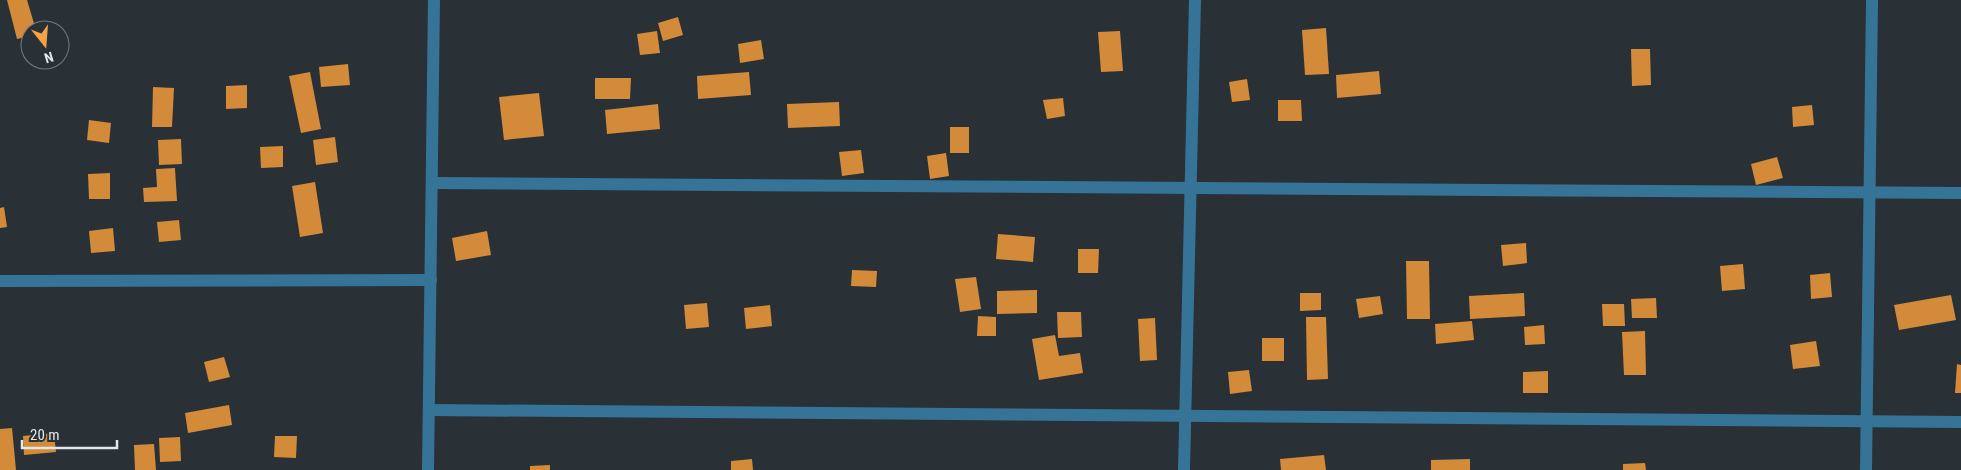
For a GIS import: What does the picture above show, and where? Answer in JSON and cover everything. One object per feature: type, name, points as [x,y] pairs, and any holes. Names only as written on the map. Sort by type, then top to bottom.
[{"type":"street","points":[[426,469],[429,410],[434,0]]},
{"type":"street","points":[[1184,470],[1195,0]]},
{"type":"street","points":[[1866,470],[1872,0]]},
{"type":"street","points":[[432,183],[1961,194]]},
{"type":"street","points":[[0,280],[431,280]]},
{"type":"street","points":[[429,410],[1961,422]]},
{"type":"building","points":[[7,0],[27,0],[33,20],[20,20],[20,38],[17,39]]},
{"type":"building","points":[[678,17],[683,35],[663,41],[658,23]]},
{"type":"building","points":[[1326,28],[1329,74],[1305,75],[1302,30]]},
{"type":"building","points":[[657,31],[660,53],[640,55],[637,34]]},
{"type":"building","points":[[1120,31],[1123,71],[1101,72],[1098,32]]},
{"type":"building","points":[[761,40],[764,59],[740,63],[738,44]]},
{"type":"building","points":[[1631,49],[1650,49],[1651,85],[1632,86]]},
{"type":"building","points":[[348,64],[350,85],[321,87],[319,67]]},
{"type":"building","points":[[1379,71],[1381,94],[1337,98],[1336,75]]},
{"type":"building","points":[[310,72],[321,129],[301,133],[289,76]]},
{"type":"building","points":[[749,72],[751,95],[698,99],[697,76]]},
{"type":"building","points":[[595,78],[631,78],[630,99],[595,99]]},
{"type":"building","points":[[1247,79],[1250,100],[1232,102],[1229,82]]},
{"type":"building","points":[[247,85],[247,108],[226,109],[226,86]]},
{"type":"building","points":[[153,87],[174,88],[172,127],[152,127]]},
{"type":"building","points":[[539,93],[544,136],[504,140],[499,97]]},
{"type":"building","points":[[1063,98],[1065,116],[1047,119],[1043,100]]},
{"type":"building","points":[[1278,100],[1301,100],[1302,121],[1278,121]]},
{"type":"building","points":[[839,102],[840,126],[788,128],[787,104]]},
{"type":"building","points":[[658,104],[660,129],[607,134],[605,110]]},
{"type":"building","points":[[1812,105],[1814,125],[1793,127],[1792,107]]},
{"type":"building","points":[[89,120],[111,123],[109,143],[87,140]]},
{"type":"building","points":[[950,127],[969,127],[969,153],[950,153]]},
{"type":"building","points":[[335,137],[338,162],[316,165],[313,140]]},
{"type":"building","points":[[181,139],[182,164],[159,165],[158,140]]},
{"type":"building","points":[[283,146],[283,167],[261,168],[260,147]]},
{"type":"building","points":[[861,150],[864,173],[842,176],[839,152]]},
{"type":"building","points":[[946,153],[949,176],[930,179],[927,156]]},
{"type":"building","points":[[1777,157],[1783,178],[1756,185],[1751,164]]},
{"type":"building","points":[[175,168],[177,201],[144,202],[143,188],[157,187],[156,169]]},
{"type":"building","points":[[110,173],[110,199],[89,199],[88,174]]},
{"type":"building","points":[[315,182],[323,233],[300,237],[292,186]]},
{"type":"building","points":[[4,207],[7,227],[0,228],[0,208]]},
{"type":"building","points":[[179,220],[181,240],[159,242],[157,222]]},
{"type":"building","points":[[113,228],[115,251],[91,253],[89,231]]},
{"type":"building","points":[[487,231],[491,255],[456,261],[452,238]]},
{"type":"building","points":[[998,234],[1035,237],[1033,262],[996,259]]},
{"type":"building","points":[[1526,243],[1527,263],[1503,266],[1501,245]]},
{"type":"building","points":[[1078,249],[1099,249],[1098,273],[1078,273]]},
{"type":"building","points":[[1406,261],[1429,261],[1430,319],[1407,319]]},
{"type":"building","points":[[1743,264],[1745,289],[1722,291],[1720,266]]},
{"type":"building","points":[[852,270],[877,271],[876,287],[851,286]]},
{"type":"building","points":[[1830,273],[1832,297],[1811,299],[1810,275]]},
{"type":"building","points":[[976,277],[981,309],[960,312],[955,279]]},
{"type":"building","points":[[1037,290],[1037,313],[997,314],[997,291]]},
{"type":"building","points":[[1300,293],[1321,293],[1321,310],[1300,311]]},
{"type":"building","points":[[1524,293],[1525,316],[1470,319],[1469,296]]},
{"type":"building","points":[[1951,295],[1956,320],[1899,330],[1894,305]]},
{"type":"building","points":[[1380,296],[1383,314],[1359,318],[1356,299]]},
{"type":"building","points":[[1656,298],[1657,318],[1632,318],[1631,299]]},
{"type":"building","points":[[707,303],[709,327],[686,329],[684,305]]},
{"type":"building","points":[[1602,304],[1624,304],[1625,326],[1603,326]]},
{"type":"building","points":[[770,305],[772,326],[746,329],[744,308]]},
{"type":"building","points":[[1057,312],[1081,312],[1082,337],[1058,338]]},
{"type":"building","points":[[978,316],[996,317],[996,336],[977,336]]},
{"type":"building","points":[[1306,317],[1326,317],[1328,379],[1307,380]]},
{"type":"building","points":[[1155,318],[1157,360],[1140,361],[1138,319]]},
{"type":"building","points":[[1472,321],[1474,340],[1436,344],[1435,324]]},
{"type":"building","points":[[1544,325],[1545,344],[1525,345],[1524,327]]},
{"type":"building","points":[[1645,331],[1646,375],[1624,375],[1622,332]]},
{"type":"building","points":[[1055,335],[1059,356],[1080,353],[1083,373],[1039,380],[1032,339]]},
{"type":"building","points":[[1262,338],[1284,338],[1284,361],[1262,361]]},
{"type":"building","points":[[1816,341],[1820,366],[1793,369],[1790,345]]},
{"type":"building","points":[[224,357],[230,377],[209,382],[204,362]]},
{"type":"building","points":[[1957,364],[1961,365],[1961,393],[1955,393]]},
{"type":"building","points":[[1249,370],[1252,391],[1230,394],[1228,372]]},
{"type":"building","points":[[1548,371],[1548,393],[1523,393],[1523,372]]},
{"type":"building","points":[[229,405],[232,425],[188,433],[185,413]]},
{"type":"building","points":[[12,428],[16,470],[0,470],[0,429]]},
{"type":"building","points":[[54,433],[56,452],[24,455],[23,436]]},
{"type":"building","points":[[275,436],[297,436],[296,458],[274,457]]},
{"type":"building","points":[[180,437],[181,461],[160,462],[159,438]]},
{"type":"building","points":[[154,444],[156,470],[135,470],[134,445]]},
{"type":"building","points":[[1324,455],[1326,470],[1281,470],[1280,459]]},
{"type":"building","points":[[752,459],[753,470],[731,470],[731,461]]},
{"type":"building","points":[[1470,459],[1470,470],[1431,470],[1431,460]]},
{"type":"building","points":[[1645,463],[1646,470],[1623,470],[1623,464]]},
{"type":"building","points":[[550,465],[550,470],[530,470],[530,466]]}]
